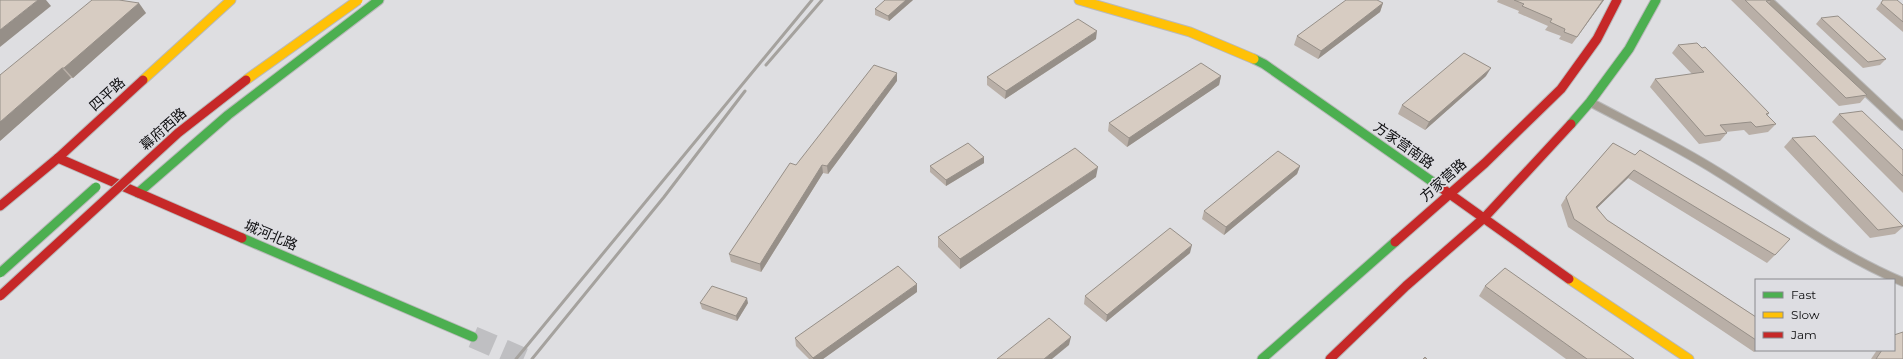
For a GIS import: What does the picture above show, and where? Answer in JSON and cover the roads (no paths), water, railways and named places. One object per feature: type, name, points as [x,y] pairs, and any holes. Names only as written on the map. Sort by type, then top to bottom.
[{"type":"main road","name":"四平路","points":[[0,206],[58,158],[231,0]]},
{"type":"main road","name":"幕府西路","points":[[0,296],[178,134],[242,83],[358,0]]},
{"type":"main road","points":[[138,193],[228,115],[379,0]]},
{"type":"main road","name":"方家营南路","points":[[1079,0],[1189,30],[1226,44],[1264,64],[1484,218],[1525,250],[1689,359]]},
{"type":"main road","name":"方家营路","points":[[1262,359],[1418,220],[1450,194],[1561,89],[1597,39],[1617,0]]},
{"type":"main road","points":[[1330,359],[1406,286],[1484,218],[1590,102],[1629,49],[1656,0]]},
{"type":"main road","name":"城河北路","points":[[58,158],[473,337]]},
{"type":"main road","points":[[0,273],[116,169]]},
{"type":"lane","points":[[1768,0],[1903,126]]},
{"type":"lane","points":[[1590,102],[1666,142],[1718,172],[1841,253],[1903,282]]},
{"type":"tunnel","points":[[473,337],[524,359]]},
{"type":"railway","points":[[516,359],[812,0]]},
{"type":"railway","points":[[766,65],[822,0]]},
{"type":"railway","points":[[532,359],[664,197],[745,91]]}]
